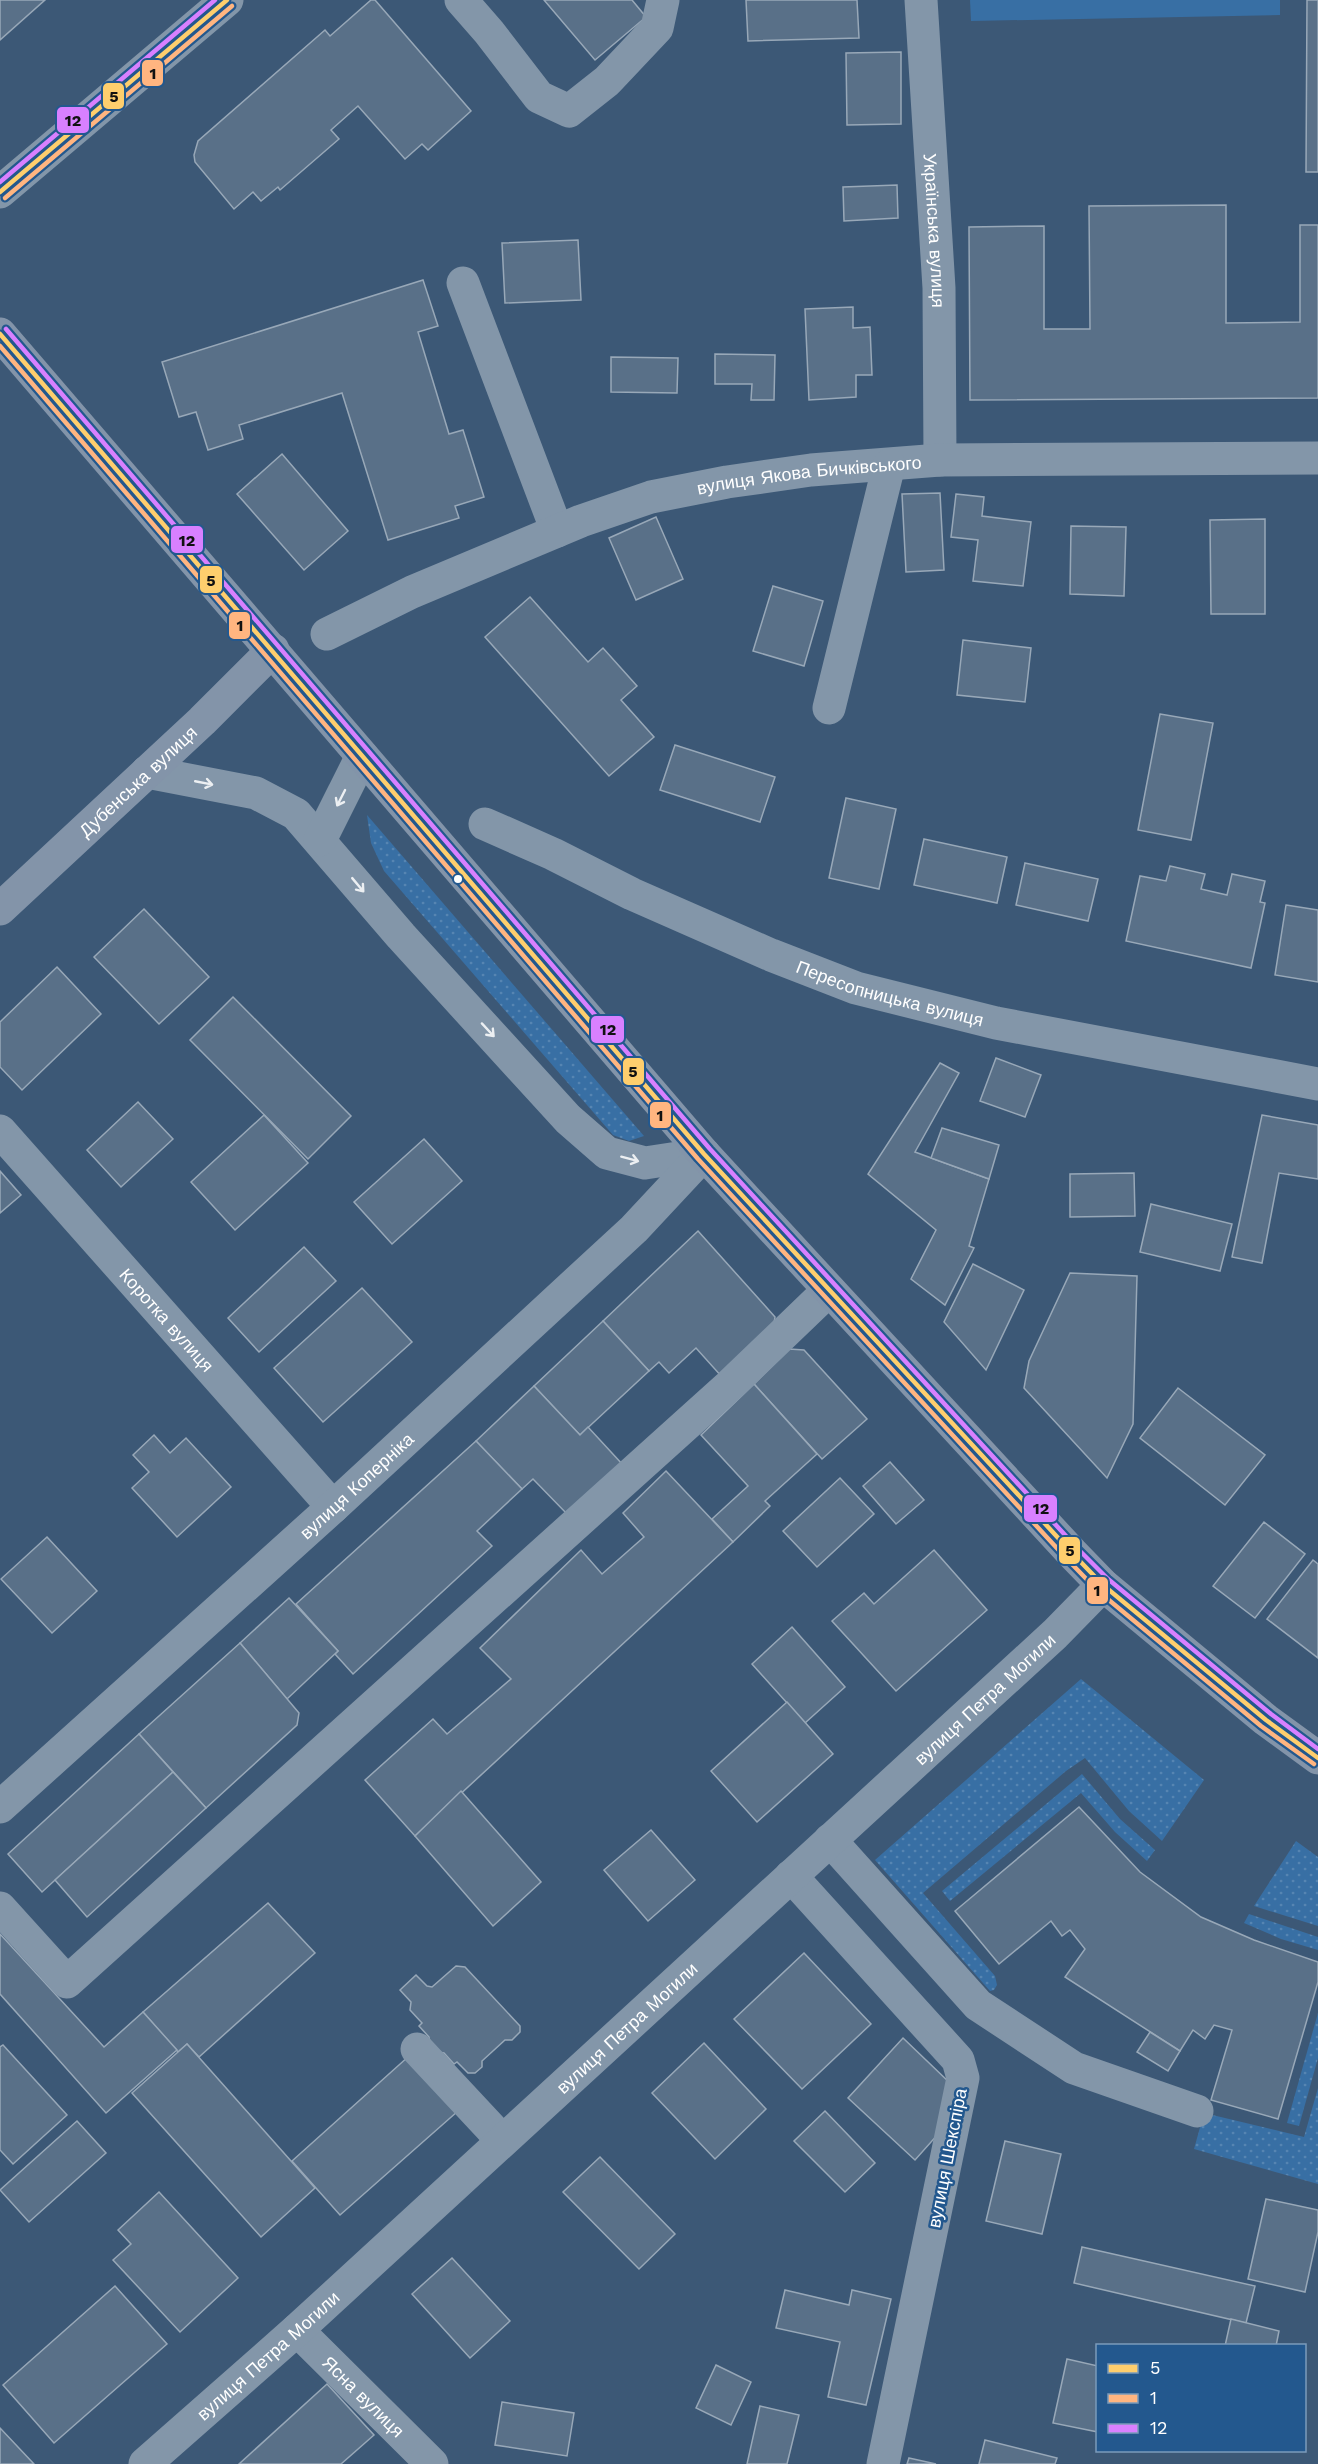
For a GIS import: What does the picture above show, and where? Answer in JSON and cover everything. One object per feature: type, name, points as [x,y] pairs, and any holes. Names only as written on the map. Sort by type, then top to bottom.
[{"type":"main road","points":[[0,334],[704,1154],[829,1290],[1103,1585],[1266,1720],[1318,1758]]},
{"type":"main road","name":"Дубенська вулиця","points":[[0,909],[273,650]]},
{"type":"street","points":[[0,192],[227,0]]},
{"type":"street","points":[[460,0],[489,32],[539,96],[569,111],[607,81],[657,28],[663,0]]},
{"type":"street","name":"Українська вулиця","points":[[921,0],[939,288],[940,460]]},
{"type":"street","points":[[463,282],[557,531]]},
{"type":"street","name":"вулиця Якова Бичківського","points":[[327,634],[412,592],[557,531],[662,495],[727,482],[811,470],[940,460],[1318,458]]},
{"type":"street","points":[[829,708],[889,465]]},
{"type":"street","points":[[320,840],[362,756]]},
{"type":"street","points":[[147,772],[256,793],[297,814],[401,936],[568,1119],[607,1153],[645,1163],[704,1154]]},
{"type":"street","name":"Пересопницька вулиця","points":[[485,824],[553,854],[632,894],[771,955],[856,988],[996,1023],[1318,1084]]},
{"type":"street","name":"Коротка вулиця","points":[[0,1131],[333,1507]]},
{"type":"street","name":"вулиця Коперніка","points":[[0,1807],[333,1507],[634,1229],[704,1154]]},
{"type":"street","points":[[0,1908],[67,1982],[729,1386],[829,1290]]},
{"type":"street","name":"вулиця Петра Могили","points":[[145,2464],[297,2330],[1055,1634],[1103,1585]]},
{"type":"street","points":[[830,1840],[978,2004],[1074,2068],[1197,2111]]},
{"type":"street","name":"вулиця Шекспіра","points":[[791,1876],[958,2060],[963,2078],[883,2464]]},
{"type":"street","points":[[417,2049],[502,2140]]},
{"type":"street","name":"Ясна вулиця","points":[[297,2330],[432,2464]]},
{"type":"shaded area","points":[[970,0],[1280,0],[1280,15],[971,21]]},
{"type":"shaded area","points":[[367,815],[644,1136],[629,1141],[613,1135],[384,871],[371,843]]},
{"type":"shaded area","points":[[1081,1679],[1204,1780],[1162,1841],[1129,1811],[1085,1758],[1066,1771],[923,1893],[995,1976],[997,1985],[994,1990],[990,1991],[875,1860]]},
{"type":"shaded area","points":[[1082,1774],[1120,1819],[1155,1850],[1147,1861],[1115,1832],[1081,1793],[950,1901],[942,1891]]},
{"type":"shaded area","points":[[1296,1841],[1318,1857],[1318,1926],[1254,1906]]},
{"type":"shaded area","points":[[1249,1914],[1318,1937],[1318,1950],[1281,1939],[1244,1923]]},
{"type":"shaded area","points":[[1318,2013],[1318,2058],[1299,2126],[1287,2123]]},
{"type":"shaded area","points":[[1318,2088],[1318,2184],[1194,2149],[1204,2113],[1304,2137]]},
{"type":"building","points":[[0,0],[45,0],[0,40]]},
{"type":"building","points":[[371,0],[375,0],[471,111],[428,150],[422,144],[405,159],[358,106],[331,130],[339,139],[280,190],[278,187],[261,201],[253,192],[234,209],[195,162],[194,155],[198,141],[325,30],[330,36]]},
{"type":"building","points":[[544,0],[632,0],[646,17],[595,60]]},
{"type":"building","points":[[746,0],[857,0],[859,38],[748,41]]},
{"type":"building","points":[[1307,0],[1318,0],[1318,172],[1306,172]]},
{"type":"building","points":[[901,52],[901,124],[847,125],[846,53]]},
{"type":"building","points":[[897,185],[898,218],[844,221],[843,187]]},
{"type":"building","points":[[1226,205],[1226,323],[1300,322],[1300,225],[1318,225],[1318,398],[970,400],[969,227],[1044,226],[1044,329],[1090,329],[1089,206]]},
{"type":"building","points":[[578,240],[581,300],[505,303],[502,243]]},
{"type":"building","points":[[423,280],[438,326],[418,332],[449,434],[463,430],[484,497],[455,506],[459,518],[388,540],[342,393],[239,425],[243,439],[208,450],[196,412],[179,417],[162,362]]},
{"type":"building","points":[[853,307],[853,328],[870,327],[872,375],[856,375],[856,397],[809,400],[805,309]]},
{"type":"building","points":[[715,354],[775,355],[774,400],[751,400],[752,384],[715,384]]},
{"type":"building","points":[[611,357],[678,358],[677,393],[611,392]]},
{"type":"building","points":[[282,454],[348,531],[304,570],[237,494]]},
{"type":"building","points":[[940,493],[944,570],[906,572],[902,494]]},
{"type":"building","points":[[956,494],[984,497],[982,516],[1031,522],[1023,586],[973,581],[978,540],[951,537]]},
{"type":"building","points":[[656,517],[683,579],[636,600],[609,538]]},
{"type":"building","points":[[1265,519],[1265,614],[1211,614],[1210,520]]},
{"type":"building","points":[[1071,526],[1126,527],[1124,596],[1070,594]]},
{"type":"building","points":[[773,586],[823,601],[804,666],[753,651]]},
{"type":"building","points":[[530,597],[588,662],[603,648],[637,686],[621,700],[654,737],[609,776],[485,637]]},
{"type":"building","points":[[963,640],[1031,648],[1025,702],[957,695]]},
{"type":"building","points":[[1160,714],[1213,723],[1191,840],[1138,830]]},
{"type":"building","points":[[675,745],[775,777],[760,822],[660,790]]},
{"type":"building","points":[[846,798],[896,809],[879,889],[829,878]]},
{"type":"building","points":[[924,839],[1007,857],[997,903],[914,885]]},
{"type":"building","points":[[1025,863],[1098,879],[1088,921],[1016,905]]},
{"type":"building","points":[[1170,866],[1205,874],[1201,889],[1227,895],[1232,874],[1265,881],[1260,902],[1265,903],[1251,968],[1126,941],[1140,876],[1166,881]]},
{"type":"building","points":[[1286,905],[1318,910],[1318,982],[1275,975]]},
{"type":"building","points":[[144,909],[209,977],[159,1024],[94,957]]},
{"type":"building","points":[[57,967],[101,1014],[22,1090],[0,1067],[0,1022]]},
{"type":"building","points":[[233,997],[351,1116],[308,1159],[190,1040]]},
{"type":"building","points":[[996,1058],[1041,1075],[1025,1117],[980,1101]]},
{"type":"building","points":[[940,1063],[959,1073],[915,1152],[989,1179],[969,1246],[974,1248],[945,1305],[911,1279],[936,1230],[868,1174]]},
{"type":"building","points":[[138,1102],[173,1139],[121,1187],[87,1150]]},
{"type":"building","points":[[264,1115],[308,1163],[235,1230],[191,1182]]},
{"type":"building","points":[[1262,1115],[1318,1125],[1318,1179],[1279,1173],[1262,1263],[1232,1257]]},
{"type":"building","points":[[942,1128],[999,1145],[989,1179],[931,1158]]},
{"type":"building","points":[[424,1139],[462,1181],[392,1244],[354,1202]]},
{"type":"building","points":[[0,1171],[21,1195],[0,1213]]},
{"type":"building","points":[[1134,1173],[1135,1216],[1070,1217],[1070,1174]]},
{"type":"building","points":[[1151,1204],[1232,1224],[1220,1271],[1140,1252]]},
{"type":"building","points":[[698,1231],[775,1317],[774,1323],[722,1377],[696,1348],[669,1373],[659,1362],[649,1371],[603,1321]]},
{"type":"building","points":[[304,1247],[336,1281],[259,1352],[228,1318]]},
{"type":"building","points":[[973,1264],[1024,1290],[986,1370],[944,1322]]},
{"type":"building","points":[[1070,1273],[1137,1276],[1133,1424],[1107,1478],[1024,1388],[1029,1361]]},
{"type":"building","points":[[362,1288],[412,1342],[323,1422],[274,1368]]},
{"type":"building","points":[[603,1321],[649,1371],[580,1435],[534,1386]]},
{"type":"building","points":[[789,1349],[804,1350],[867,1419],[822,1459],[754,1384]]},
{"type":"building","points":[[754,1384],[817,1454],[765,1501],[770,1506],[733,1542],[712,1519],[748,1486],[701,1435]]},
{"type":"building","points":[[534,1386],[580,1435],[588,1427],[623,1465],[568,1515],[533,1479],[522,1489],[476,1441]]},
{"type":"building","points":[[1178,1388],[1265,1455],[1225,1505],[1140,1438]]},
{"type":"building","points":[[154,1435],[170,1453],[186,1438],[231,1487],[177,1537],[132,1488],[149,1472],[133,1455]]},
{"type":"building","points":[[476,1441],[522,1489],[477,1531],[492,1546],[353,1674],[335,1654],[338,1651],[296,1604]]},
{"type":"building","points":[[890,1462],[924,1500],[896,1524],[863,1486]]},
{"type":"building","points":[[666,1471],[733,1542],[415,1836],[365,1780],[433,1719],[447,1734],[511,1679],[480,1648],[581,1550],[602,1574],[644,1537],[623,1513]]},
{"type":"building","points":[[840,1478],[874,1514],[817,1567],[783,1531]]},
{"type":"building","points":[[1264,1522],[1305,1554],[1255,1618],[1213,1586]]},
{"type":"building","points":[[47,1537],[97,1591],[52,1633],[1,1579]]},
{"type":"building","points":[[934,1550],[987,1610],[896,1691],[832,1621],[864,1593],[874,1604]]},
{"type":"building","points":[[1313,1560],[1318,1564],[1318,1658],[1267,1619]]},
{"type":"building","points":[[289,1598],[338,1651],[287,1699],[240,1643]]},
{"type":"building","points":[[792,1627],[845,1687],[805,1723],[752,1664]]},
{"type":"building","points":[[240,1643],[299,1713],[297,1725],[206,1808],[139,1734]]},
{"type":"building","points":[[787,1702],[833,1754],[757,1822],[711,1771]]},
{"type":"building","points":[[139,1734],[173,1772],[42,1892],[8,1854]]},
{"type":"building","points":[[173,1772],[206,1808],[87,1917],[55,1880]]},
{"type":"building","points":[[461,1791],[541,1882],[493,1926],[415,1836]]},
{"type":"building","points":[[1079,1807],[1140,1872],[1201,1917],[1254,1940],[1318,1962],[1318,1982],[1278,2119],[1211,2100],[1232,2030],[1214,2025],[1205,2039],[1193,2030],[1180,2051],[1065,1977],[1085,1949],[1070,1930],[1062,1936],[1051,1921],[999,1964],[955,1911]]},
{"type":"building","points":[[651,1830],[695,1880],[648,1921],[604,1870]]},
{"type":"building","points":[[268,1903],[315,1953],[199,2057],[187,2044],[178,2052],[143,2012]]},
{"type":"building","points":[[0,1934],[104,2047],[143,2012],[177,2050],[106,2113],[0,1994]]},
{"type":"building","points":[[804,1953],[871,2024],[802,2089],[734,2019]]},
{"type":"building","points":[[456,1966],[465,1967],[520,2026],[520,2032],[512,2040],[505,2040],[482,2061],[482,2067],[475,2073],[468,2073],[457,2062],[454,2064],[444,2053],[438,2052],[419,2026],[422,2023],[410,2010],[411,2002],[400,1990],[416,1975],[427,1986],[432,1987]]},
{"type":"building","points":[[1150,2032],[1180,2051],[1168,2071],[1137,2052]]},
{"type":"building","points":[[903,2038],[951,2084],[940,2132],[915,2160],[848,2098]]},
{"type":"building","points":[[704,2043],[766,2109],[715,2159],[652,2093]]},
{"type":"building","points":[[187,2044],[315,2188],[261,2237],[132,2093]]},
{"type":"building","points":[[3,2045],[67,2115],[13,2164],[0,2150],[0,2047]]},
{"type":"building","points":[[409,2056],[458,2111],[340,2215],[292,2161]]},
{"type":"building","points":[[825,2111],[875,2163],[845,2192],[794,2141]]},
{"type":"building","points":[[77,2121],[106,2153],[29,2222],[0,2190]]},
{"type":"building","points":[[1005,2141],[1061,2154],[1042,2234],[986,2221]]},
{"type":"building","points":[[600,2157],[675,2234],[639,2269],[563,2192]]},
{"type":"building","points":[[159,2192],[238,2278],[180,2332],[113,2260],[131,2244],[118,2230]]},
{"type":"building","points":[[1266,2199],[1318,2210],[1318,2232],[1305,2292],[1248,2279]]},
{"type":"building","points":[[1082,2247],[1255,2286],[1246,2323],[1074,2283]]},
{"type":"building","points":[[452,2258],[510,2321],[470,2358],[412,2294]]},
{"type":"building","points":[[115,2286],[167,2344],[54,2443],[3,2385]]},
{"type":"building","points":[[785,2290],[849,2305],[852,2290],[891,2299],[866,2405],[828,2397],[840,2342],[776,2328]]},
{"type":"building","points":[[1231,2319],[1279,2331],[1276,2344],[1225,2344]]},
{"type":"building","points":[[1067,2359],[1096,2366],[1096,2432],[1053,2423]]},
{"type":"building","points":[[716,2365],[751,2382],[731,2425],[696,2408]]},
{"type":"building","points":[[327,2384],[374,2435],[341,2464],[239,2464]]},
{"type":"building","points":[[502,2402],[574,2413],[567,2456],[495,2445]]},
{"type":"building","points":[[760,2406],[799,2415],[787,2464],[747,2464]]},
{"type":"building","points":[[0,2428],[34,2464],[0,2464]]},
{"type":"building","points":[[985,2440],[1057,2458],[1055,2464],[979,2464]]},
{"type":"building","points":[[909,2458],[936,2464],[907,2464]]},
{"type":"transit line","name":"12","points":[[0,182],[215,0]]},
{"type":"transit line","name":"5","points":[[0,192],[227,0]]},
{"type":"transit line","name":"1","points":[[5,198],[232,6]]},
{"type":"transit line","name":"12","points":[[6,329],[710,1149],[1077,1548],[1108,1579],[1271,1714],[1318,1749]]},
{"type":"transit line","name":"5","points":[[0,334],[704,1154],[1072,1553],[1103,1585],[1266,1720],[1318,1758]]},
{"type":"transit line","name":"1","points":[[0,346],[698,1159],[1066,1558],[1098,1591],[1261,1726],[1314,1764]]}]
